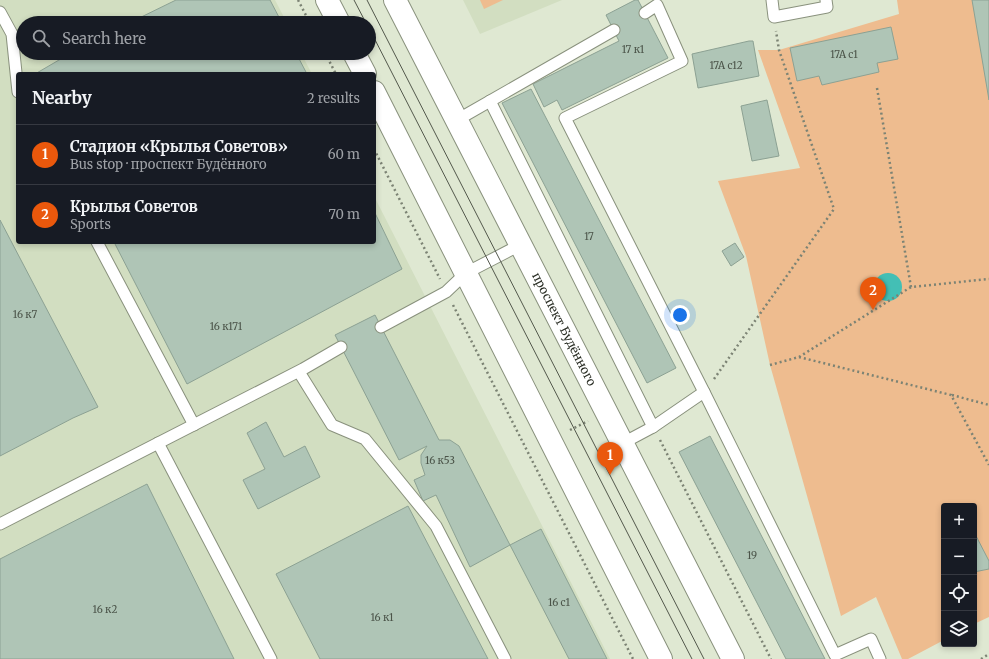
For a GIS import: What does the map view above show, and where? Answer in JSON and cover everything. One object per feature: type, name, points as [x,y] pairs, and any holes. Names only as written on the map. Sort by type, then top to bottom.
[{"type":"main road","points":[[327,0],[335,16]]},
{"type":"main road","name":"проспект Будённого","points":[[395,0],[733,659]]},
{"type":"main road","points":[[358,60],[364,72]]},
{"type":"main road","points":[[376,96],[661,659]]},
{"type":"lane","points":[[772,0],[774,17],[827,7],[826,0]]},
{"type":"lane","points":[[645,13],[657,5],[682,61],[566,118],[835,656],[871,639],[880,659]]},
{"type":"lane","points":[[0,12],[12,34],[16,73]]},
{"type":"lane","points":[[457,120],[614,30]]},
{"type":"lane","points":[[490,102],[653,427]]},
{"type":"lane","points":[[98,244],[194,425]]},
{"type":"lane","points":[[381,327],[446,292],[466,273],[520,245]]},
{"type":"lane","points":[[0,524],[299,372],[341,346]]},
{"type":"lane","points":[[299,372],[332,425],[365,439],[436,526],[505,659]]},
{"type":"lane","points":[[623,443],[653,427],[704,392]]},
{"type":"lane","points":[[158,443],[271,659]]},
{"type":"path","points":[[298,0],[306,16]]},
{"type":"path","points":[[704,392],[834,209],[779,50],[774,17]]},
{"type":"path","points":[[329,60],[335,72]]},
{"type":"path","points":[[876,88],[911,287]]},
{"type":"path","points":[[376,153],[633,659]]},
{"type":"path","points":[[770,365],[799,357],[911,287],[989,279]]},
{"type":"path","points":[[799,357],[989,405]]},
{"type":"path","points":[[951,395],[989,465]]},
{"type":"path","points":[[570,430],[590,420]]},
{"type":"path","points":[[653,427],[771,659]]},
{"type":"path","points":[[980,659],[989,654]]},
{"type":"shaded area","points":[[0,0],[275,0],[283,16],[16,16],[16,60],[305,60],[311,72],[16,72],[16,244],[376,244],[376,200],[610,659],[0,659]]},
{"type":"shaded area","points":[[463,0],[562,0],[480,34]]},
{"type":"shaded area","points":[[480,0],[503,0],[484,9]]},
{"type":"shaded area","points":[[897,0],[989,0],[989,617],[977,623],[977,503],[941,503],[941,642],[908,659],[902,659],[876,597],[841,616],[770,365],[746,256],[718,181],[800,168],[758,50],[779,50],[899,14]]},
{"type":"water","points":[[888,273],[898,277],[902,287],[898,297],[888,301],[878,297],[874,287],[878,277]]},
{"type":"building","points":[[176,0],[270,0],[278,16],[143,16]]},
{"type":"building","points":[[635,0],[638,0],[668,58],[562,110],[557,100],[544,107],[533,84],[619,41],[606,15]]},
{"type":"building","points":[[972,0],[989,0],[989,100]]},
{"type":"building","points":[[891,27],[898,59],[877,63],[879,72],[822,85],[819,76],[797,81],[790,48]]},
{"type":"building","points":[[753,41],[759,76],[698,88],[692,54]]},
{"type":"building","points":[[59,60],[300,60],[306,72],[38,72]]},
{"type":"building","points":[[531,89],[676,368],[647,383],[502,103]]},
{"type":"building","points":[[767,100],[779,156],[752,161],[741,106]]},
{"type":"building","points":[[376,215],[402,269],[187,384],[115,244],[376,244]]},
{"type":"building","points":[[0,220],[98,407],[73,418],[0,456]]},
{"type":"building","points":[[735,243],[744,257],[731,266],[722,251]]},
{"type":"building","points":[[375,315],[439,440],[450,440],[459,446],[510,545],[470,567],[436,495],[423,501],[414,480],[425,475],[421,463],[421,455],[427,446],[399,460],[335,335]]},
{"type":"building","points":[[266,422],[284,457],[305,446],[320,477],[258,509],[243,480],[265,469],[247,433]]},
{"type":"building","points":[[710,436],[825,659],[786,659],[679,452]]},
{"type":"building","points":[[147,484],[234,659],[0,659],[0,559]]},
{"type":"building","points":[[408,506],[488,659],[320,659],[276,574]]},
{"type":"building","points":[[541,529],[607,659],[569,659],[510,545]]},
{"type":"building","points":[[977,538],[989,561],[989,569],[977,571]]},
{"type":"tram line","points":[[354,0],[362,16]]},
{"type":"tram line","points":[[367,0],[375,16]]},
{"type":"tram line","points":[[376,18],[704,659]]},
{"type":"tram line","points":[[376,42],[692,659]]},
{"type":"place","name":"Крылья Советов","points":[[873,310]]},
{"type":"place","name":"Стадион «Крылья Советов»","points":[[610,475]]}]
